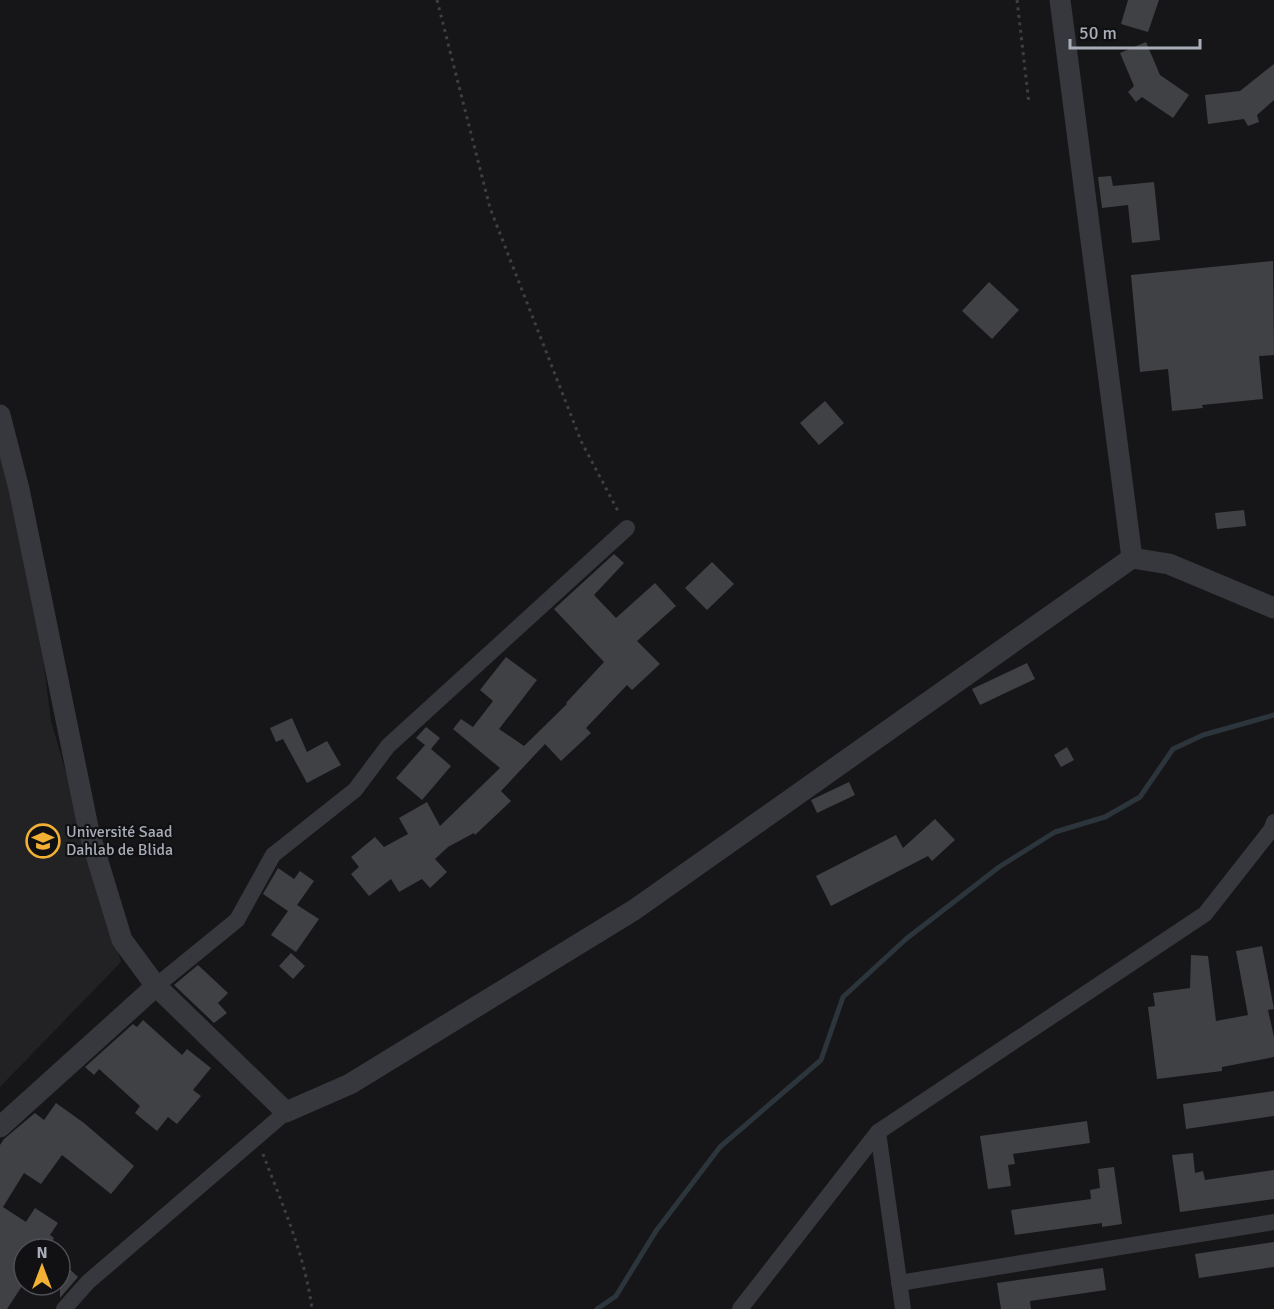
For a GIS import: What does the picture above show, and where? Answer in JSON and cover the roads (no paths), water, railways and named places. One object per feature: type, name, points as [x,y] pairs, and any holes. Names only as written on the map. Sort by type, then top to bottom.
[{"type":"street","points":[[1060,0],[1132,558]]},
{"type":"street","points":[[0,415],[19,489],[89,832],[122,940],[156,986],[286,1113]]},
{"type":"street","points":[[0,1127],[156,986],[237,920],[273,855],[355,790],[388,746],[627,528]]},
{"type":"street","points":[[64,1309],[88,1282],[286,1113],[350,1084],[634,910],[1132,558],[1169,564],[1274,608]]},
{"type":"street","points":[[740,1309],[878,1132],[1205,914],[1271,830],[1274,822]]},
{"type":"street","points":[[878,1132],[903,1309]]},
{"type":"street","points":[[899,1283],[1274,1222]]},
{"type":"waterway","points":[[597,1309],[616,1296],[656,1231],[720,1147],[821,1060],[843,997],[906,939],[999,867],[1055,832],[1105,817],[1140,797],[1173,749],[1203,735],[1274,715]]},
{"type":"place","name":"Université Saad Dahlab de Blida","points":[[43,841]]}]
